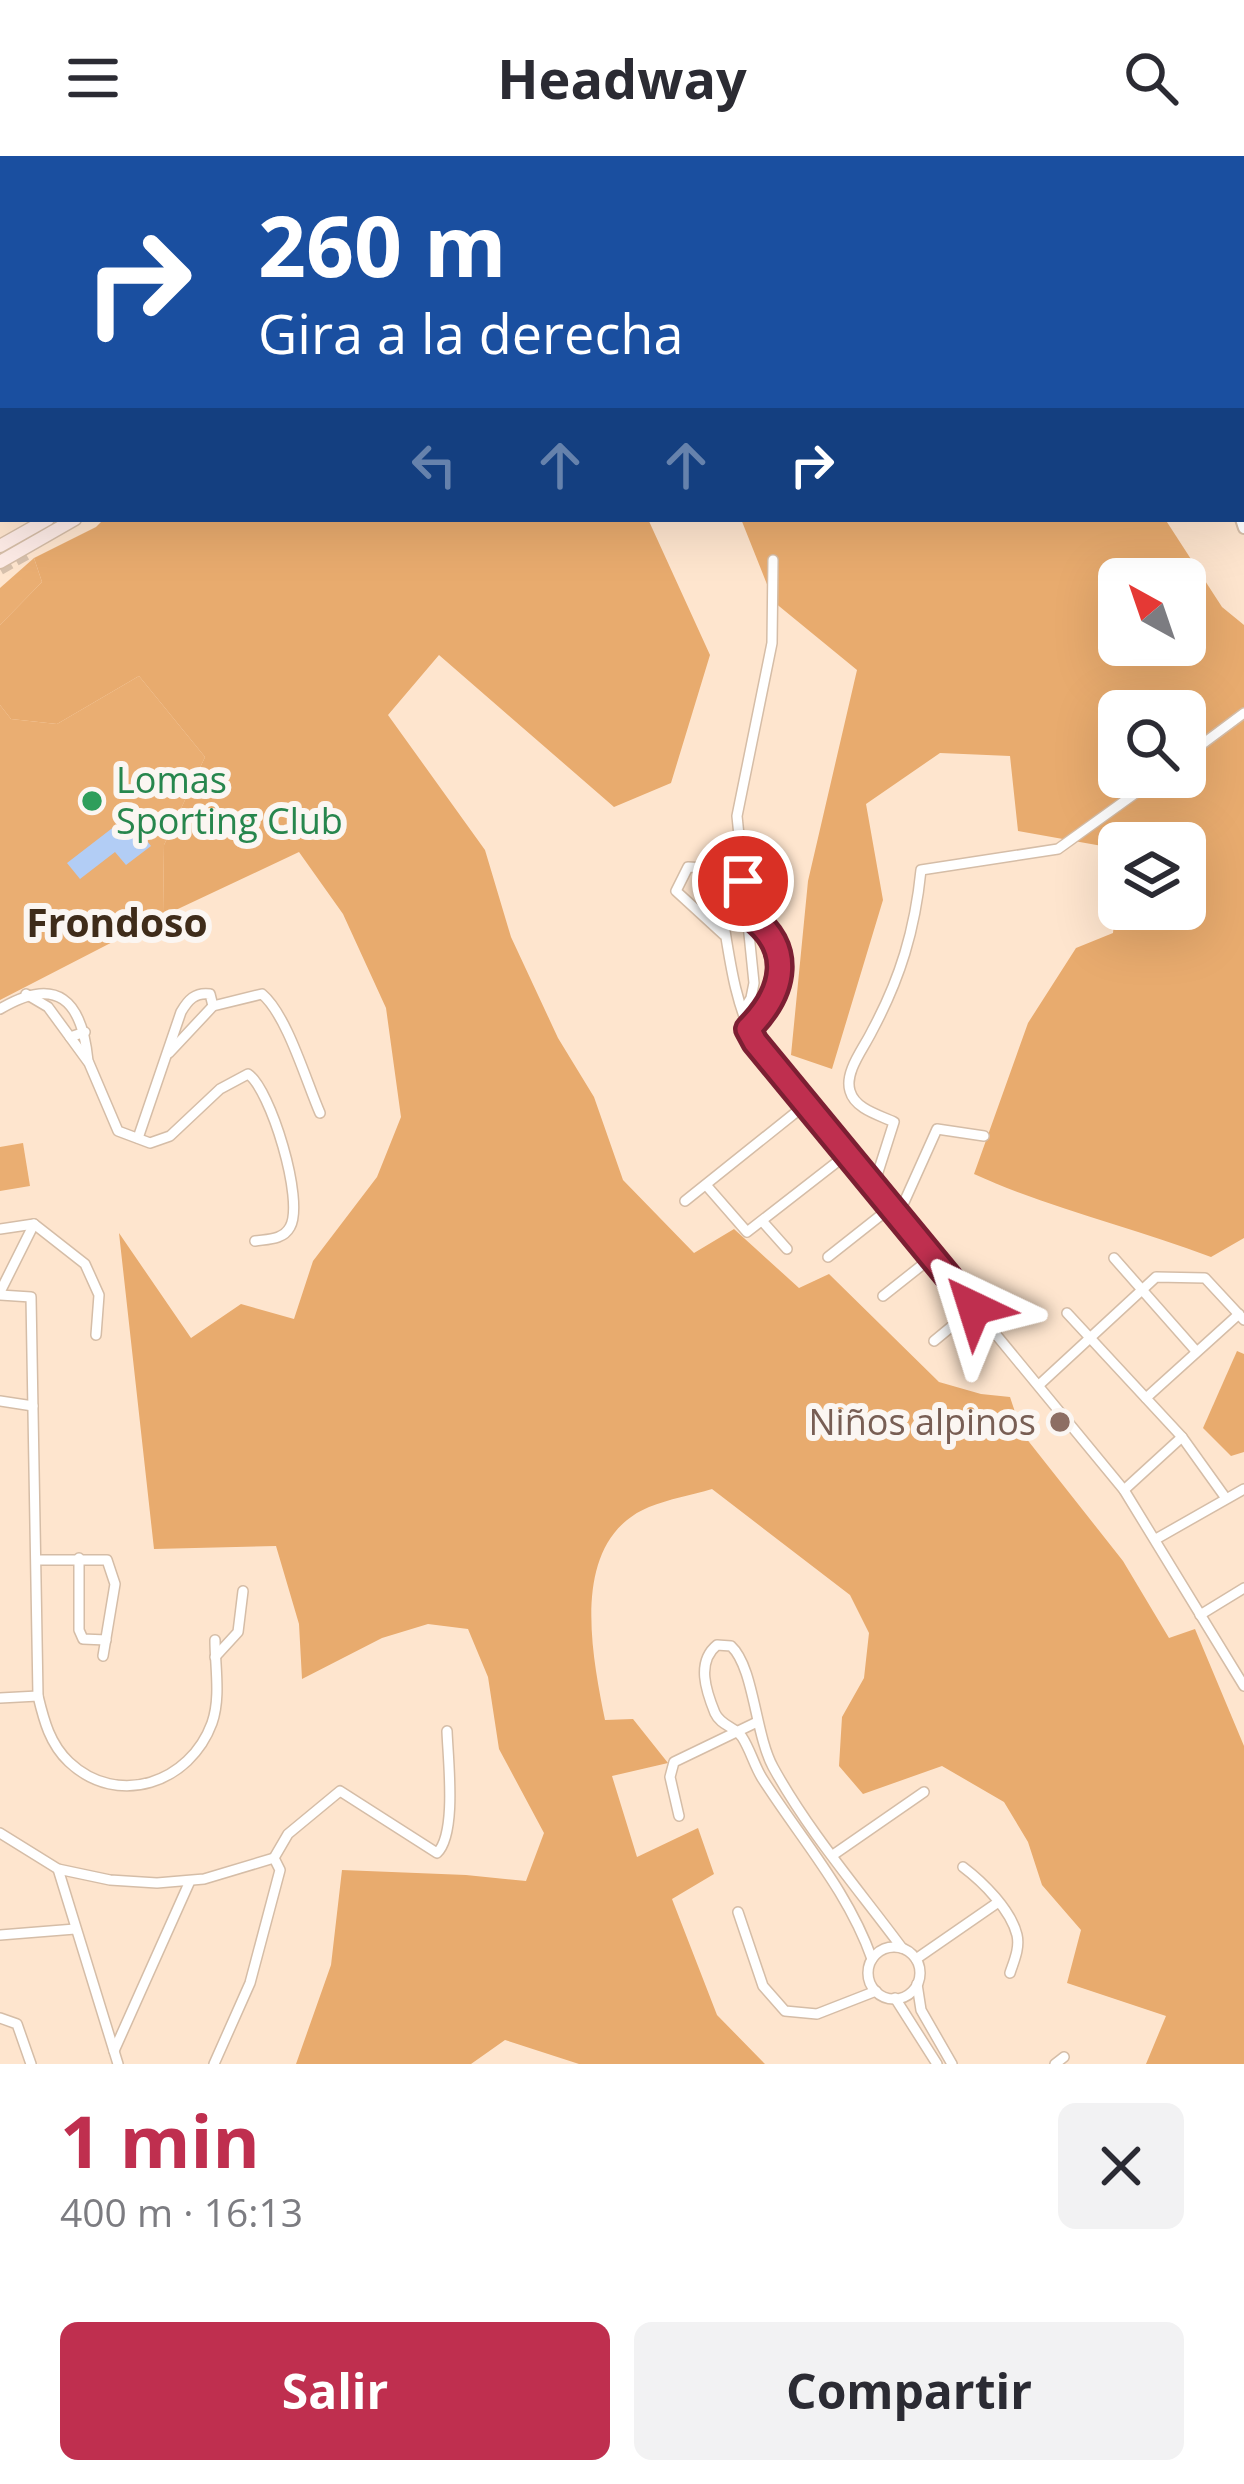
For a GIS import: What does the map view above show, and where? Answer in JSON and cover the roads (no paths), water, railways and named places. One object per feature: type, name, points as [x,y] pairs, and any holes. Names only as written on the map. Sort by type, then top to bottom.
[{"type":"main road","points":[[0,546],[43,522]]},
{"type":"main road","points":[[0,562],[70,522]]},
{"type":"main road","points":[[30,552],[82,522]]},
{"type":"street","points":[[743,1011],[752,998],[754,983],[737,816],[772,643],[773,560]]},
{"type":"street","points":[[1206,741],[1244,713]]},
{"type":"street","points":[[873,1188],[894,1122],[859,1105],[850,1093],[849,1076],[892,995],[909,951],[921,871],[1058,849],[1129,798]]},
{"type":"street","points":[[724,935],[676,891],[688,867],[714,873],[748,1029],[893,1213],[1124,1490],[1243,1680]]},
{"type":"street","points":[[746,913],[766,929],[780,961],[773,995],[748,1029]]},
{"type":"street","points":[[138,1138],[181,1012],[190,999],[202,993],[210,994],[213,1006]]},
{"type":"street","points":[[26,994],[48,1007],[89,1063],[118,1131],[150,1143],[170,1136],[220,1089],[248,1074],[260,1082],[296,1193],[290,1227],[278,1238],[255,1240]]},
{"type":"street","points":[[0,1009],[26,994],[58,995],[74,1007],[86,1032],[89,1063]]},
{"type":"street","points":[[169,1053],[213,1006],[262,994],[285,1029],[320,1113]]},
{"type":"street","points":[[48,1007],[58,995]]},
{"type":"street","points":[[70,1037],[86,1032]]},
{"type":"street","points":[[685,1201],[805,1105]]},
{"type":"street","points":[[828,1257],[893,1213],[937,1129],[984,1136]]},
{"type":"street","points":[[706,1185],[743,1229],[752,1230],[846,1155]]},
{"type":"street","points":[[763,1222],[787,1250]]},
{"type":"street","points":[[0,1229],[34,1224],[85,1264],[98,1295],[96,1335]]},
{"type":"street","points":[[34,1224],[0,1294],[31,1297],[38,1696],[45,1726],[68,1762],[88,1777],[115,1787],[146,1786],[188,1762],[203,1743],[217,1702],[214,1640]]},
{"type":"street","points":[[883,1296],[931,1258]]},
{"type":"street","points":[[1114,1258],[1196,1351]]},
{"type":"street","points":[[1039,1385],[1156,1277],[1205,1278],[1241,1317],[1146,1398]]},
{"type":"street","points":[[934,1341],[974,1308]]},
{"type":"street","points":[[1067,1313],[1182,1437],[1225,1497]]},
{"type":"street","points":[[0,1401],[33,1406]]},
{"type":"street","points":[[1124,1490],[1182,1437]]},
{"type":"street","points":[[1156,1539],[1244,1489]]},
{"type":"street","points":[[79,1558],[79,1630],[82,1639],[106,1640]]},
{"type":"street","points":[[37,1560],[106,1560],[115,1584],[103,1656]]},
{"type":"street","points":[[1200,1615],[1244,1588]]},
{"type":"street","points":[[215,1657],[238,1632],[243,1591]]},
{"type":"street","points":[[876,1991],[868,1976],[872,1959],[849,1901],[760,1774],[740,1733],[719,1720],[704,1669],[705,1659],[717,1645],[738,1652],[747,1674],[755,1723],[772,1766],[902,1948],[916,1959],[921,2010],[952,2064]]},
{"type":"street","points":[[0,1698],[38,1696]]},
{"type":"street","points":[[679,1816],[670,1777],[674,1762],[755,1723]]},
{"type":"street","points":[[0,1833],[58,1869],[110,1880],[190,1881],[233,1874],[274,1858],[288,1834],[340,1791],[437,1852],[446,1844],[448,1828],[447,1731]]},
{"type":"street","points":[[833,1855],[924,1792]]},
{"type":"street","points":[[214,2064],[250,1983],[280,1870],[274,1858]]},
{"type":"street","points":[[964,1867],[979,1879],[1017,1934],[1018,1949],[1010,1973]]},
{"type":"street","points":[[58,1869],[118,2064]]},
{"type":"street","points":[[114,2052],[190,1881]]},
{"type":"street","points":[[916,1959],[997,1903]]},
{"type":"street","points":[[738,1912],[763,1986],[785,2011],[817,2014],[876,1991],[895,1998],[937,2064]]},
{"type":"street","points":[[0,1935],[75,1928]]},
{"type":"street","points":[[872,1959],[885,1948],[902,1948]]},
{"type":"street","points":[[895,1998],[908,1994],[917,1984]]},
{"type":"street","points":[[0,2018],[16,2024],[31,2064]]},
{"type":"water","points":[[128,816],[151,846],[126,865],[115,852],[80,879],[67,863]]},
{"type":"tunnel","points":[[0,569],[30,552]]},
{"type":"place","name":"Lomas Sporting Club","points":[[92,801]]},
{"type":"place","name":"Niños alpinos","points":[[1060,1422]]},
{"type":"district","name":"Frondoso","points":[[117,923]]}]
